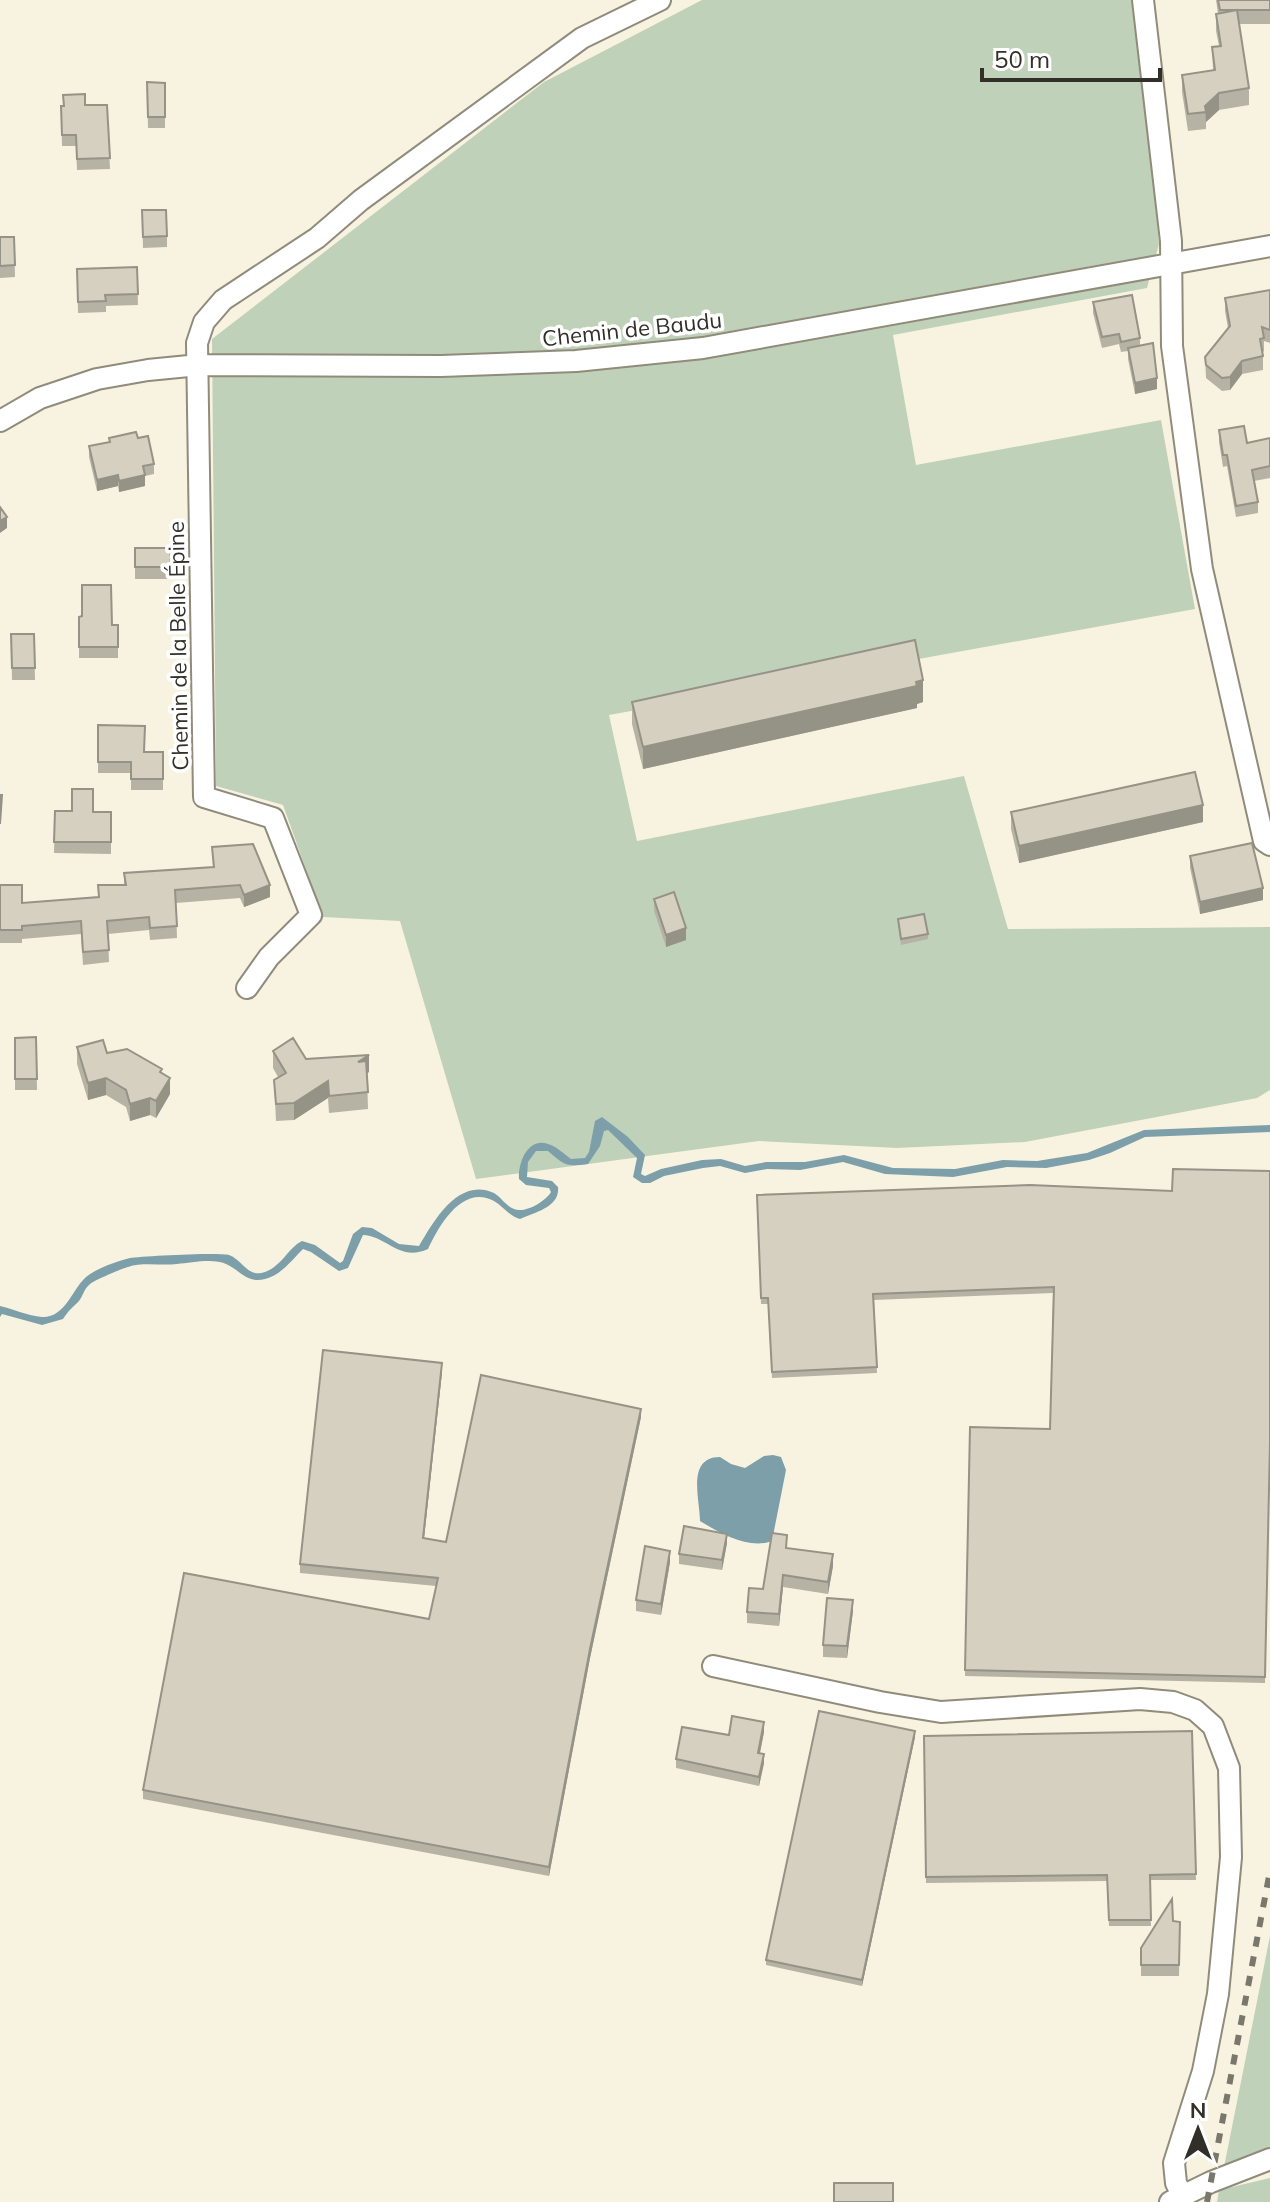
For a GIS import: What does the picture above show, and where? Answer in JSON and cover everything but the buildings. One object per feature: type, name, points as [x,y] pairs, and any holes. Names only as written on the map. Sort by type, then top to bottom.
[{"type":"street","points":[[199,365],[197,343],[204,322],[223,300],[317,238],[361,200],[582,38],[660,0]]},
{"type":"street","points":[[1143,0],[1173,262],[1172,346],[1202,569],[1264,841],[1270,845]]},
{"type":"street","name":"Chemin de Baudu","points":[[0,421],[40,398],[97,379],[199,365],[441,366],[590,360],[703,348],[1270,246]]},
{"type":"street","name":"Chemin de la Belle Épine","points":[[199,365],[204,797],[273,818],[311,915],[269,957],[247,988]]},
{"type":"street","points":[[713,1666],[941,1712],[1140,1699],[1173,1702],[1195,1710],[1213,1726],[1229,1768],[1231,1857],[1218,1994],[1203,2071],[1174,2163],[1176,2199],[1270,2159]]},
{"type":"green space","points":[[702,0],[1138,0],[1159,244],[1147,288],[893,335],[916,465],[1161,420],[1195,609],[609,715],[637,841],[964,776],[1008,929],[1270,927],[1270,1090],[1257,1098],[1025,1142],[897,1148],[759,1141],[476,1179],[400,921],[323,917],[283,805],[216,786],[212,339],[544,82]]},
{"type":"green space","points":[[1270,1936],[1270,2151],[1224,2167]]},
{"type":"green space","points":[[1270,2178],[1270,2202],[1217,2202],[1219,2190]]},
{"type":"water","points":[[602,1117],[645,1155],[641,1174],[645,1176],[661,1169],[702,1160],[721,1159],[745,1166],[766,1162],[805,1162],[844,1155],[893,1168],[955,1169],[1003,1160],[1037,1161],[1087,1153],[1144,1130],[1270,1125],[1270,1132],[1145,1137],[1089,1160],[1046,1168],[1007,1167],[953,1177],[885,1174],[843,1162],[800,1170],[767,1169],[745,1173],[720,1166],[642,1183],[633,1177],[637,1158],[608,1130],[604,1131],[600,1146],[588,1164],[566,1164],[548,1151],[536,1151],[528,1162],[527,1177],[552,1181],[558,1187],[558,1194],[546,1208],[520,1219],[494,1201],[472,1198],[445,1219],[428,1249],[401,1251],[379,1239],[363,1235],[348,1268],[339,1271],[303,1249],[281,1271],[259,1280],[248,1278],[215,1261],[146,1264],[91,1283],[63,1319],[42,1325],[2,1314],[0,1317],[0,1306],[42,1317],[57,1313],[89,1275],[130,1258],[223,1254],[234,1257],[249,1271],[259,1273],[276,1266],[302,1241],[315,1245],[340,1263],[353,1234],[362,1227],[372,1228],[399,1244],[419,1246],[449,1204],[469,1191],[494,1193],[508,1206],[519,1210],[540,1203],[551,1192],[549,1188],[526,1185],[519,1179],[525,1153],[534,1144],[541,1143],[554,1146],[571,1159],[585,1158],[595,1121]]},
{"type":"water","points":[[764,1456],[781,1457],[786,1470],[772,1541],[744,1542],[700,1521],[697,1481],[703,1464],[720,1457],[745,1468]]},
{"type":"railway","points":[[1207,2202],[1270,1871]]}]
